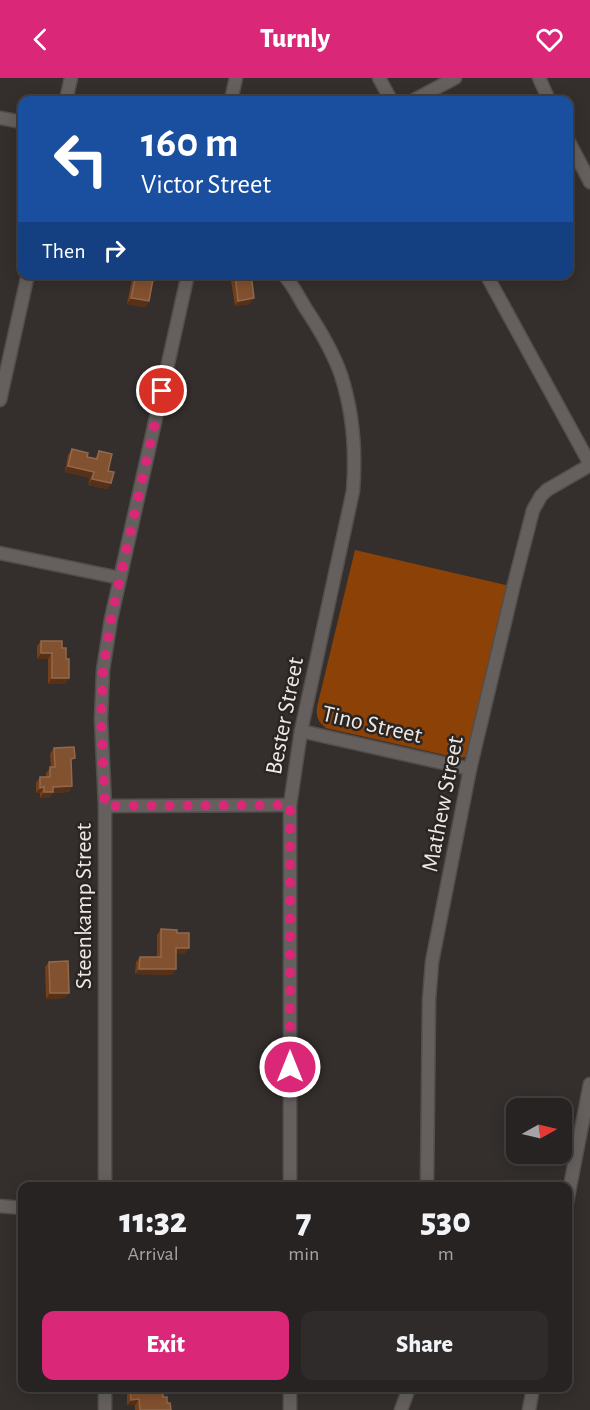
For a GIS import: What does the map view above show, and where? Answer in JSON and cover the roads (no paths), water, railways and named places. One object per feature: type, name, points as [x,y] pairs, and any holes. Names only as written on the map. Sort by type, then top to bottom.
[{"type":"street","points":[[67,96],[71,78]]},
{"type":"street","points":[[232,96],[236,78]]},
{"type":"street","points":[[379,78],[389,96]]},
{"type":"street","points":[[421,96],[455,78]]},
{"type":"street","points":[[539,78],[547,96]]},
{"type":"street","points":[[0,118],[18,121]]},
{"type":"street","points":[[573,150],[590,182]]},
{"type":"street","points":[[0,400],[27,279]]},
{"type":"street","name":"Steenkamp Street","points":[[105,1182],[105,806],[101,719],[103,670],[111,619],[187,279]]},
{"type":"street","name":"Bester Street","points":[[286,279],[314,321],[341,375],[353,431],[354,472],[353,491],[301,731],[290,805],[290,1182]]},
{"type":"street","points":[[489,279],[590,465]]},
{"type":"street","name":"Mathew Street","points":[[427,1182],[429,1011],[432,962],[470,769],[533,510],[547,490],[590,465]]},
{"type":"street","points":[[0,552],[120,578]]},
{"type":"street","name":"Tino Street","points":[[301,731],[470,769]]},
{"type":"street","points":[[105,806],[290,805]]},
{"type":"street","points":[[571,1182],[590,1084]]},
{"type":"street","points":[[0,1206],[18,1208]]},
{"type":"street","points":[[105,1392],[105,1410]]},
{"type":"street","points":[[290,1392],[290,1410]]},
{"type":"street","points":[[400,1410],[407,1392]]},
{"type":"street","points":[[529,1410],[532,1392]]}]
